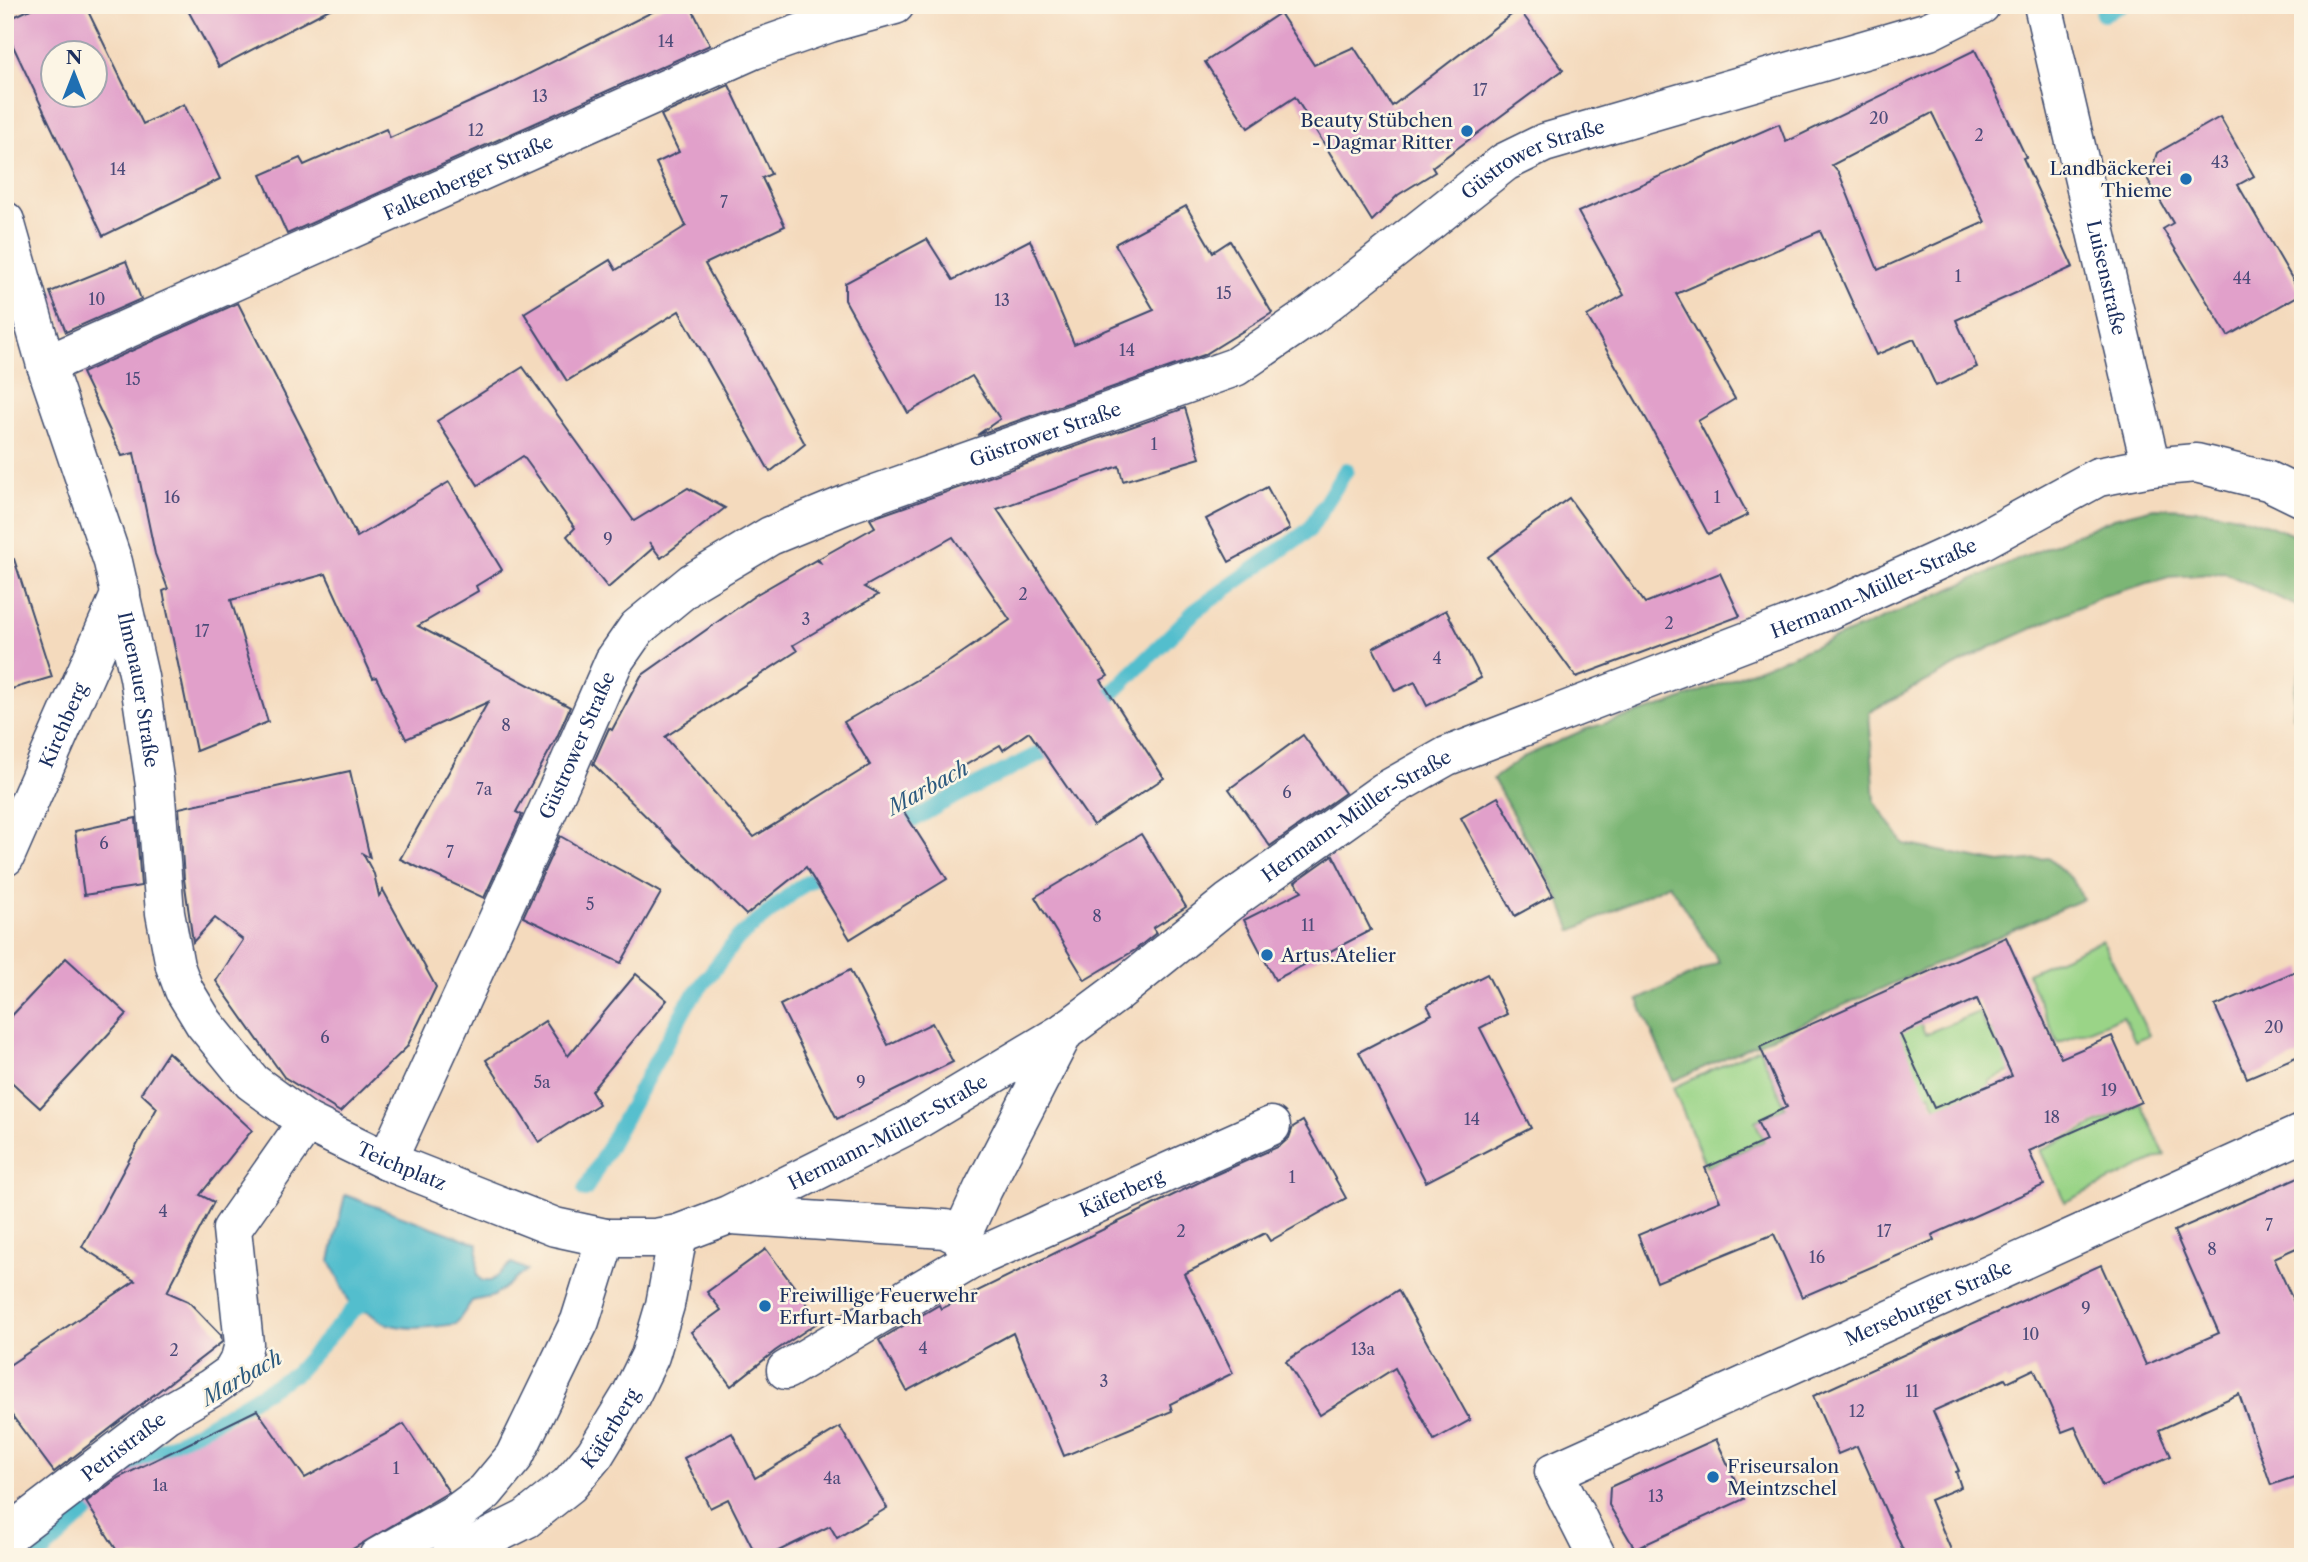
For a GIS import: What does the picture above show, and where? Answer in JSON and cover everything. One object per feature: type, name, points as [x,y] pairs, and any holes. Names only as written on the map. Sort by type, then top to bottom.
[{"type":"street","name":"Falkenberger Straße","points":[[46,365],[753,50],[830,23],[895,5]]},
{"type":"street","name":"Güstrower Straße","points":[[387,1161],[614,661],[637,628],[693,583],[770,536],[850,503],[1235,368],[1314,313],[1506,162],[1545,143],[1928,31],[1981,5]]},
{"type":"street","name":"Luisenstraße","points":[[2043,5],[2151,467]]},
{"type":"street","name":"Ilmenauer Straße","points":[[5,222],[46,365],[121,593],[139,677],[155,785],[165,913],[175,966],[184,990],[204,1023],[251,1082],[307,1122]]},
{"type":"street","name":"Hermann-Müller-Straße","points":[[606,1238],[655,1238],[678,1234],[729,1215],[910,1124],[1064,1032],[1228,902],[1385,792],[1447,756],[1829,610],[1981,541],[2098,477],[2151,467],[2196,463],[2268,481],[2303,498]]},
{"type":"street","name":"Kirchberg","points":[[5,857],[121,593]]},
{"type":"street","points":[[729,1215],[945,1228],[966,1249],[983,1188],[1064,1032]]},
{"type":"street","name":"Teichplatz","points":[[307,1122],[387,1161],[555,1227],[606,1238]]},
{"type":"street","name":"Petristraße","points":[[5,1537],[166,1414],[232,1373],[244,1344],[232,1229],[307,1122]]},
{"type":"street","name":"Käferberg","points":[[786,1370],[966,1249],[1271,1126]]},
{"type":"street","name":"Merseburger Straße","points":[[1597,1557],[1554,1472],[2303,1133]]},
{"type":"street","name":"Käferberg","points":[[450,1557],[526,1518],[569,1485],[595,1454],[631,1395],[650,1356],[665,1305],[678,1234]]},
{"type":"street","points":[[378,1557],[458,1511],[485,1492],[514,1457],[580,1321],[606,1238]]},
{"type":"green space","points":[[2154,508],[2194,509],[2231,515],[2266,524],[2303,540],[2303,609],[2225,573],[2169,577],[2103,596],[1987,649],[1869,712],[1875,802],[1904,844],[2000,863],[2048,858],[2073,880],[2083,899],[1673,1081],[1638,1000],[1719,962],[1669,884],[1572,931],[1557,893],[1493,779],[1523,757],[1586,729],[1669,704],[1863,627],[2114,518]]},
{"type":"green space","points":[[2303,658],[2303,719],[2293,716],[2295,690]]},
{"type":"green space","points":[[2102,940],[2149,1035],[2135,1041],[2123,1016],[2058,1043],[2027,973]]},
{"type":"green space","points":[[1904,986],[1925,1034],[1979,1012],[1988,1032],[2035,1011],[2014,1070],[1989,1081],[2003,1123],[1955,1144],[1930,1094],[1896,1108],[1851,1010]]},
{"type":"green space","points":[[1759,1048],[1785,1107],[1755,1121],[1764,1141],[1706,1167],[1673,1088]]},
{"type":"green space","points":[[2141,1103],[2165,1155],[2065,1202],[2040,1150]]},
{"type":"water","points":[[345,1195],[478,1244],[477,1275],[482,1281],[491,1281],[512,1263],[527,1270],[494,1296],[472,1301],[456,1324],[414,1328],[397,1326],[383,1322],[370,1313],[353,1310],[330,1261]]},
{"type":"building","points":[[39,5],[85,5],[101,38],[38,38],[38,99],[5,29],[5,21]]},
{"type":"building","points":[[185,5],[337,5],[219,67]]},
{"type":"building","points":[[666,5],[690,5],[710,45],[287,234],[261,175],[300,158],[304,165],[386,129],[390,138],[497,90]]},
{"type":"building","points":[[1519,9],[1563,70],[1432,167],[1435,172],[1398,195],[1372,221],[1295,97],[1248,128],[1205,62],[1280,13],[1314,65],[1354,47],[1392,106]]},
{"type":"building","points":[[1975,50],[2026,157],[2023,158],[2073,267],[1956,320],[1977,367],[1936,386],[1914,339],[1876,355],[1820,231],[1676,294],[1735,399],[1698,421],[1748,515],[1708,534],[1587,316],[1624,295],[1578,212],[1779,124],[1786,142]],"holes":[[[1932,113],[1985,222],[1878,270],[1839,173],[1832,165]]]},
{"type":"building","points":[[108,52],[143,124],[184,104],[220,179],[103,236],[42,108],[108,108]]},
{"type":"building","points":[[729,85],[771,174],[762,178],[785,226],[705,264],[805,444],[770,472],[679,311],[567,381],[524,313],[610,260],[616,270],[686,226],[656,163],[679,152],[661,115]]},
{"type":"building","points":[[2220,117],[2254,176],[2238,185],[2301,294],[2228,336],[2163,229],[2173,223],[2148,180],[2157,153]]},
{"type":"building","points":[[1186,206],[1213,252],[1230,241],[1272,313],[1204,355],[977,435],[1000,419],[972,376],[908,413],[845,300],[845,283],[927,239],[953,280],[1030,240],[1074,344],[1154,310],[1115,244]]},
{"type":"building","points":[[126,261],[141,299],[66,332],[50,292]]},
{"type":"building","points":[[238,303],[357,537],[449,482],[502,570],[476,586],[478,591],[418,626],[570,707],[557,737],[516,812],[522,815],[484,898],[400,859],[488,702],[406,739],[376,677],[373,678],[326,574],[231,600],[268,722],[196,751],[163,591],[168,589],[155,554],[134,453],[122,456],[82,373]]},
{"type":"building","points":[[523,367],[634,521],[688,488],[725,508],[661,558],[649,542],[653,548],[608,588],[567,536],[575,528],[523,456],[478,485],[437,421]]},
{"type":"building","points":[[1185,408],[1200,458],[1123,481],[1119,466],[997,509],[1108,676],[1101,680],[1164,778],[1093,825],[1029,732],[1003,750],[1000,745],[899,804],[947,879],[850,939],[806,867],[746,915],[593,764],[609,728],[612,730],[641,676],[757,594],[816,560],[820,562],[818,559],[875,527],[870,519]],"holes":[[[953,537],[1010,620],[950,661],[844,722],[870,765],[754,837],[665,737],[797,651],[793,645],[878,595],[864,587]]]},
{"type":"building","points":[[1267,487],[1290,529],[1229,562],[1206,519]]},
{"type":"building","points":[[1569,498],[1645,603],[1720,573],[1740,616],[1576,677],[1488,557]]},
{"type":"building","points":[[14,559],[52,677],[5,691],[5,560]]},
{"type":"building","points":[[1446,610],[1481,678],[1427,706],[1415,682],[1395,691],[1373,648]]},
{"type":"building","points":[[1303,735],[1345,793],[1270,846],[1229,789]]},
{"type":"building","points":[[350,771],[370,858],[363,854],[374,874],[379,896],[383,890],[436,987],[407,1047],[340,1112],[284,1077],[216,981],[243,940],[215,918],[193,942],[184,879],[179,808]]},
{"type":"building","points":[[1498,797],[1553,895],[1515,916],[1461,818]]},
{"type":"building","points":[[136,818],[141,886],[84,895],[75,831]]},
{"type":"building","points":[[1141,834],[1186,907],[1153,928],[1156,933],[1135,950],[1085,980],[1035,897]]},
{"type":"building","points":[[560,836],[661,893],[621,963],[523,917]]},
{"type":"building","points":[[1333,855],[1371,930],[1275,980],[1244,920],[1302,891],[1295,882]]},
{"type":"building","points":[[2006,937],[2061,1058],[2112,1036],[2141,1102],[2029,1151],[2044,1185],[1932,1235],[1934,1240],[1802,1297],[1774,1234],[1657,1282],[1638,1235],[1720,1201],[1705,1168],[1766,1141],[1757,1121],[1787,1107],[1760,1047]],"holes":[[[1977,999],[2012,1076],[1934,1108],[1900,1034]]]},
{"type":"building","points":[[66,958],[127,1014],[40,1108],[5,1076],[5,1023]]},
{"type":"building","points":[[2303,968],[2303,1054],[2247,1078],[2215,1006]]},
{"type":"building","points":[[850,970],[888,1045],[932,1023],[953,1062],[837,1119],[780,1005]]},
{"type":"building","points":[[636,974],[667,1000],[591,1091],[599,1104],[539,1142],[486,1060],[545,1021],[568,1056]]},
{"type":"building","points":[[1487,974],[1507,1014],[1480,1028],[1531,1128],[1426,1182],[1359,1052],[1432,1014],[1427,1005]]},
{"type":"building","points":[[168,1052],[252,1130],[200,1195],[214,1202],[167,1292],[188,1301],[221,1335],[222,1342],[54,1472],[5,1406],[5,1368],[135,1281],[82,1247],[157,1108],[141,1093]]},
{"type":"building","points":[[1303,1121],[1346,1198],[1270,1241],[1265,1233],[1184,1274],[1233,1373],[1170,1404],[1172,1411],[1064,1456],[1013,1333],[907,1391],[879,1340],[939,1305],[941,1309],[1210,1177],[1280,1146],[1289,1138],[1293,1127]]},
{"type":"building","points":[[2303,1175],[2303,1245],[2274,1258],[2303,1322],[2303,1474],[2271,1485],[2239,1394],[2159,1430],[2171,1456],[2102,1486],[2075,1427],[2062,1432],[2034,1369],[1933,1411],[1959,1471],[1956,1472],[1961,1487],[1930,1500],[1954,1557],[1906,1557],[1857,1446],[1838,1454],[1813,1396],[2101,1265],[2146,1365],[2219,1333],[2174,1231]]},
{"type":"building","points":[[766,1249],[820,1321],[775,1351],[731,1386],[691,1332],[721,1310],[707,1292]]},
{"type":"building","points":[[1398,1290],[1470,1420],[1434,1440],[1395,1368],[1320,1415],[1286,1361]]},
{"type":"building","points":[[257,1410],[305,1478],[404,1424],[449,1492],[339,1557],[121,1557],[86,1502],[118,1478]]},
{"type":"building","points":[[840,1427],[887,1508],[837,1538],[830,1526],[766,1557],[757,1557],[728,1499],[710,1508],[684,1458],[732,1433],[755,1478]]},
{"type":"building","points":[[1716,1439],[1744,1499],[1635,1549],[1609,1505],[1610,1487]]},
{"type":"waterway","name":"Marbach","points":[[2103,14],[2121,5]]},
{"type":"waterway","name":"Marbach","points":[[1096,709],[1195,611],[1309,530],[1346,470]]},
{"type":"waterway","name":"Marbach","points":[[894,831],[942,803],[1060,743]]},
{"type":"waterway","name":"Marbach","points":[[585,1190],[688,1003],[737,939],[797,889],[830,869]]},
{"type":"waterway","name":"Marbach","points":[[37,1557],[147,1457],[192,1435],[296,1373],[353,1310],[370,1300]]},
{"type":"place","name":"Beauty Stübchen - Dagmar Ritter","points":[[1467,131]]},
{"type":"place","name":"Landbäckerei Thieme","points":[[2186,179]]},
{"type":"place","name":"Artus.Atelier","points":[[1267,955]]},
{"type":"place","name":"Freiwillige Feuerwehr Erfurt-Marbach","points":[[765,1306]]},
{"type":"place","name":"Friseursalon Meintzschel","points":[[1713,1477]]}]
